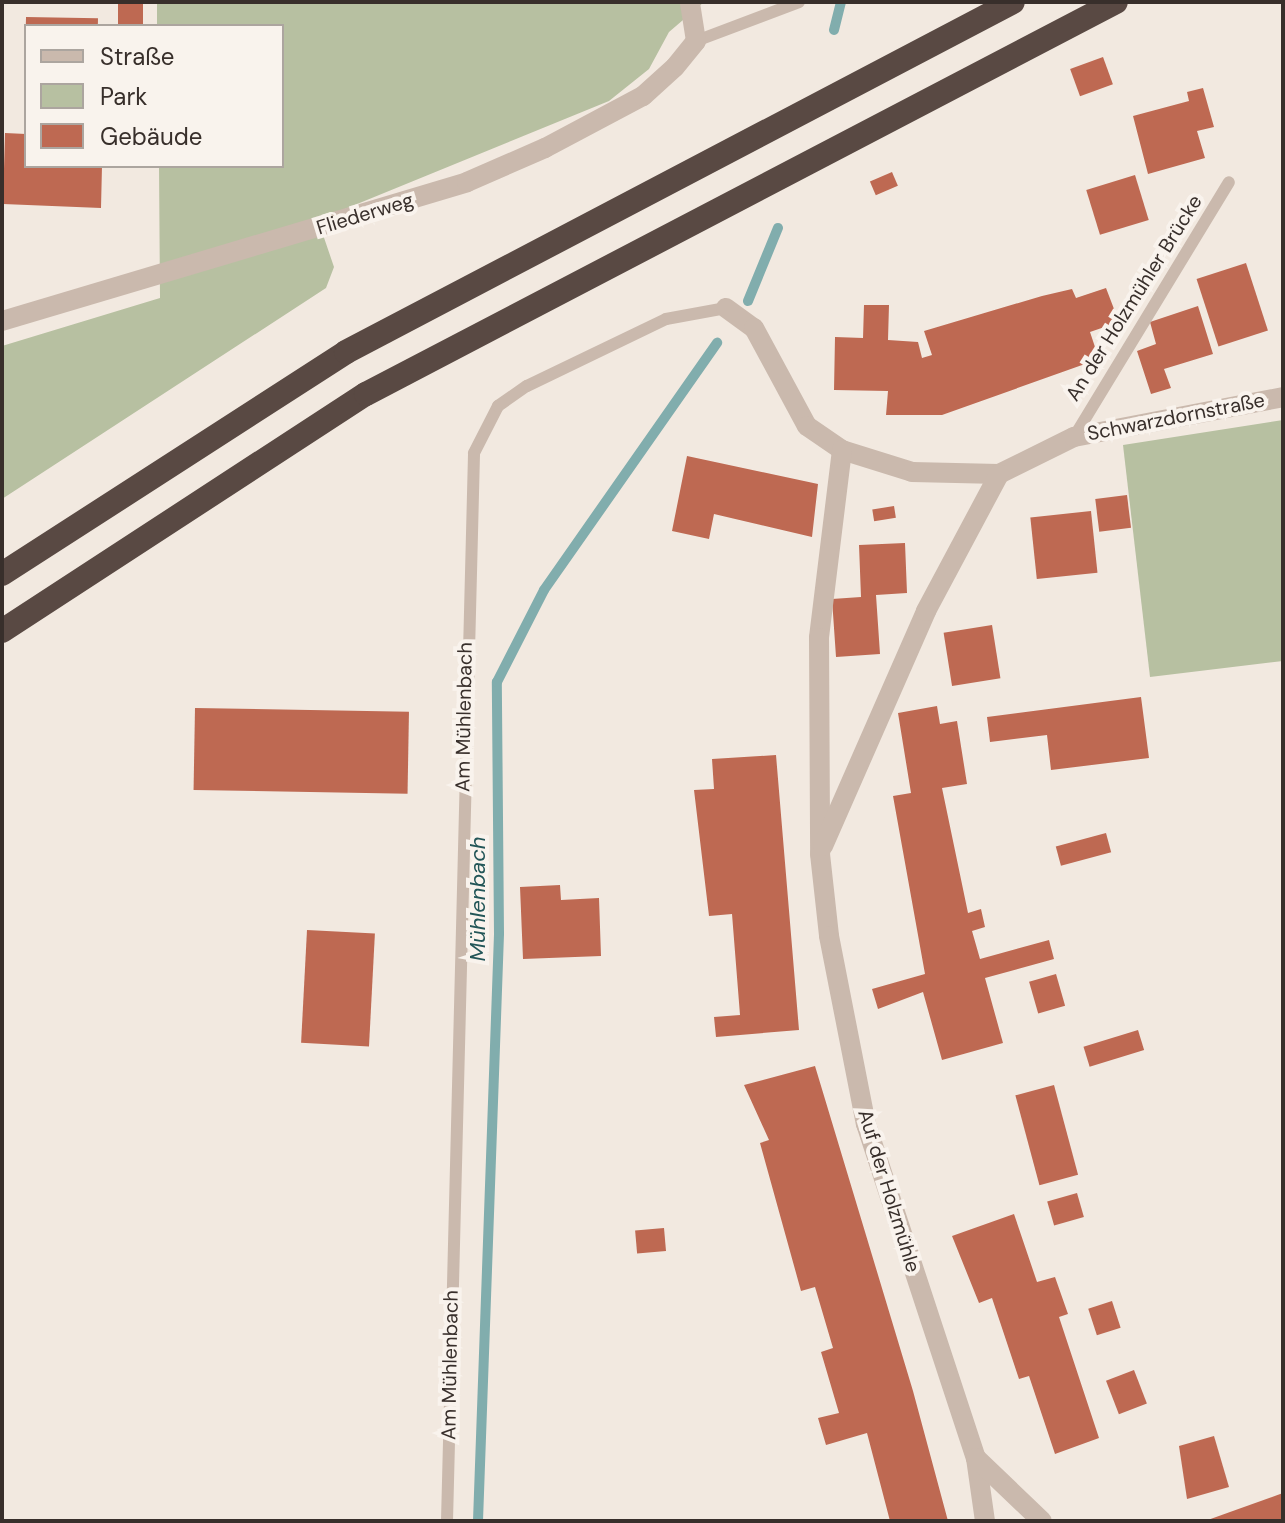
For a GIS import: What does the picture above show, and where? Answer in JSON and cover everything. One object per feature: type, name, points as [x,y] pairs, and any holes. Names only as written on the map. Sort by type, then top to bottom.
[{"type":"highway","points":[[2,574],[346,352],[1013,2]]},
{"type":"highway","points":[[2,631],[366,394],[1116,2]]},
{"type":"street","points":[[690,2],[696,41]]},
{"type":"street","name":"Fliederweg","points":[[2,321],[467,182],[643,96],[696,41]]},
{"type":"street","name":"Am Mühlenbach","points":[[726,308],[754,328],[807,426],[842,450]]},
{"type":"street","name":"Schwarzdornstraße","points":[[842,450],[912,472],[999,474],[1074,437],[1283,397]]},
{"type":"street","name":"Auf der Holzmühle","points":[[842,450],[819,638],[820,854],[844,1029],[866,1124],[976,1458],[985,1521]]},
{"type":"street","points":[[820,854],[926,611],[999,474]]},
{"type":"street","points":[[976,1458],[1042,1521]]},
{"type":"lane","points":[[696,41],[799,2]]},
{"type":"lane","name":"An der Holzmühler Brücke","points":[[1074,437],[1229,182]]},
{"type":"lane","name":"Am Mühlenbach","points":[[447,1521],[474,453],[498,406],[527,386],[666,319],[726,308]]},
{"type":"green space","points":[[157,2],[704,2],[669,32],[649,69],[609,101],[318,220],[334,267],[326,288],[2,499],[2,346],[160,298],[159,168],[284,168],[284,24],[157,24]]},
{"type":"green space","points":[[1283,420],[1283,661],[1150,677],[1123,445]]},
{"type":"building","points":[[118,2],[143,2],[143,24],[118,24]]},
{"type":"building","points":[[26,17],[98,18],[98,24],[26,24]]},
{"type":"building","points":[[1103,57],[1113,84],[1080,96],[1070,69]]},
{"type":"building","points":[[1203,88],[1214,127],[1197,131],[1205,158],[1148,174],[1133,116],[1189,101],[1187,92]]},
{"type":"building","points":[[5,133],[24,134],[24,168],[102,168],[101,208],[3,204]]},
{"type":"building","points":[[892,172],[898,186],[876,195],[870,181]]},
{"type":"building","points":[[1135,175],[1149,220],[1100,235],[1086,190]]},
{"type":"building","points":[[1246,263],[1268,331],[1218,347],[1197,279]]},
{"type":"building","points":[[1106,288],[1119,322],[1090,332],[1099,359],[942,415],[886,415],[888,391],[834,390],[835,337],[863,338],[864,305],[889,305],[888,340],[918,342],[922,358],[932,355],[924,331],[1042,296],[1072,289],[1076,298]]},
{"type":"building","points":[[1198,306],[1213,354],[1164,369],[1171,388],[1151,394],[1137,351],[1156,344],[1150,322]]},
{"type":"building","points":[[687,456],[818,484],[812,537],[714,514],[709,539],[672,531]]},
{"type":"building","points":[[1127,495],[1131,528],[1099,532],[1095,499]]},
{"type":"building","points":[[894,506],[896,518],[874,521],[872,509]]},
{"type":"building","points":[[1091,511],[1097,573],[1037,579],[1030,517]]},
{"type":"building","points":[[905,543],[907,593],[876,595],[880,654],[836,657],[832,599],[861,597],[859,545]]},
{"type":"building","points":[[992,625],[1000,678],[952,686],[944,633]]},
{"type":"building","points":[[1141,697],[1149,758],[1051,770],[1047,735],[990,742],[987,717]]},
{"type":"building","points":[[937,706],[940,724],[957,721],[967,784],[942,788],[968,913],[981,909],[985,927],[972,931],[980,959],[1049,940],[1054,959],[985,978],[1003,1043],[942,1060],[923,992],[878,1009],[872,989],[925,974],[893,796],[911,793],[898,713]]},
{"type":"building","points":[[195,708],[409,712],[408,794],[194,790]]},
{"type":"building","points":[[776,755],[799,1030],[716,1037],[714,1017],[740,1015],[732,914],[709,916],[694,790],[714,789],[712,759]]},
{"type":"building","points":[[1106,833],[1111,852],[1061,866],[1056,846]]},
{"type":"building","points":[[560,885],[561,900],[599,898],[601,956],[523,959],[520,887]]},
{"type":"building","points":[[307,930],[375,934],[369,1046],[301,1043]]},
{"type":"building","points":[[1056,974],[1065,1006],[1038,1013],[1029,982]]},
{"type":"building","points":[[1138,1030],[1144,1050],[1090,1067],[1083,1047]]},
{"type":"building","points":[[815,1066],[913,1391],[948,1521],[890,1521],[867,1433],[826,1445],[818,1418],[839,1413],[821,1352],[833,1348],[815,1287],[801,1291],[760,1143],[769,1140],[744,1085]]},
{"type":"building","points":[[1054,1085],[1078,1175],[1039,1185],[1015,1095]]},
{"type":"building","points":[[1077,1193],[1084,1217],[1054,1226],[1047,1202]]},
{"type":"building","points":[[1014,1214],[1037,1282],[1055,1277],[1068,1314],[1059,1317],[1099,1438],[1055,1454],[1029,1376],[1019,1379],[992,1298],[979,1303],[952,1236]]},
{"type":"building","points":[[664,1228],[666,1251],[637,1253],[635,1231]]},
{"type":"building","points":[[1112,1301],[1121,1328],[1097,1335],[1088,1309]]},
{"type":"building","points":[[1134,1370],[1147,1404],[1119,1414],[1106,1381]]},
{"type":"building","points":[[1214,1436],[1229,1487],[1187,1499],[1179,1446]]},
{"type":"building","points":[[1283,1493],[1283,1521],[1205,1521],[1230,1512]]},
{"type":"waterway","name":"Mühlenbach","points":[[834,30],[841,2]]},
{"type":"waterway","name":"Mühlenbach","points":[[748,301],[778,228]]},
{"type":"waterway","name":"Mühlenbach","points":[[478,1521],[499,933],[497,682],[544,590],[717,343]]}]
